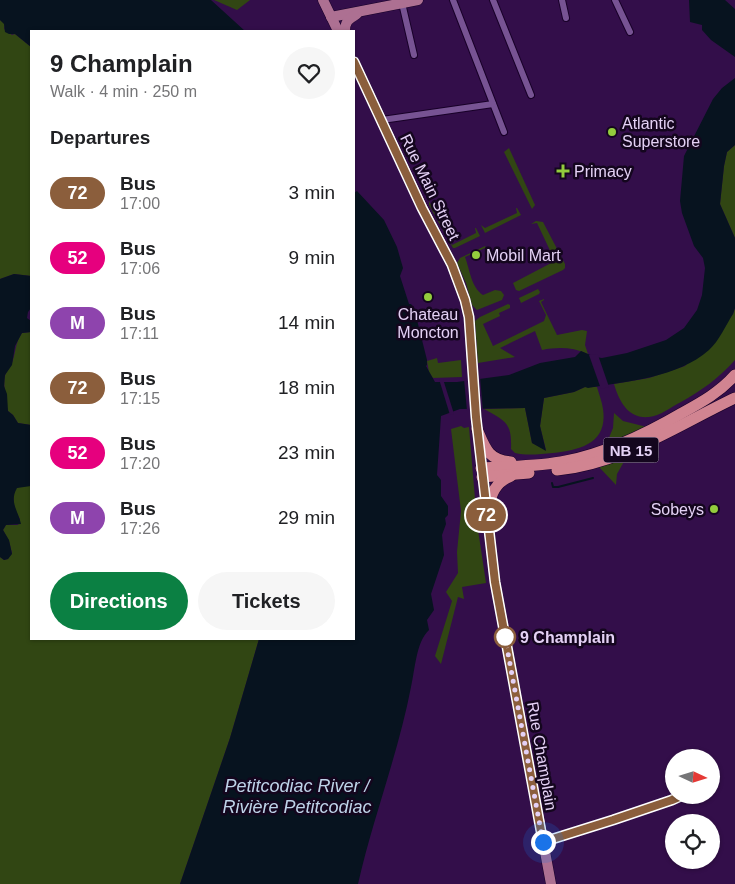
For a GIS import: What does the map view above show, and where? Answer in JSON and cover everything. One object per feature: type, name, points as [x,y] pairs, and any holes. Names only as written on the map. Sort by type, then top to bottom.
[{"type":"highway","name":"NB 15","points":[[482,472],[540,465],[589,456],[649,432],[710,397],[726,385],[735,375]]},
{"type":"highway","name":"NB 15","points":[[482,472],[517,474],[565,469],[601,461],[642,446],[735,398]]},
{"type":"highway","points":[[477,429],[487,452],[495,458],[503,461],[540,465]]},
{"type":"highway","points":[[486,514],[494,490],[502,479],[517,474]]},
{"type":"main road","points":[[322,0],[338,30]]},
{"type":"main road","points":[[331,17],[418,0]]},
{"type":"main road","points":[[345,30],[348,19],[365,10]]},
{"type":"main road","name":"Rue Main Street","points":[[355,64],[422,208],[452,265],[465,300],[469,317],[482,472]]},
{"type":"main road","name":"Rue Champlain","points":[[482,472],[495,582],[551,884]]},
{"type":"street","points":[[453,0],[504,132]]},
{"type":"street","points":[[493,0],[531,95]]},
{"type":"street","points":[[562,0],[566,18]]},
{"type":"street","points":[[615,0],[630,32]]},
{"type":"street","points":[[402,3],[414,55]]},
{"type":"street","points":[[382,120],[493,104]]},
{"type":"green space","points":[[214,0],[250,0],[237,10]]},
{"type":"green space","points":[[0,20],[5,24],[4,29],[12,35],[15,34],[30,46],[30,276],[14,274],[0,279]]},
{"type":"green space","points":[[735,145],[735,238],[720,204],[727,152]]},
{"type":"green space","points":[[509,148],[535,205],[532,209],[504,152]]},
{"type":"green space","points":[[429,201],[452,245],[476,233],[475,228],[480,236],[453,248],[429,205]]},
{"type":"green space","points":[[516,208],[521,215],[485,233],[481,225],[485,228],[517,213]]},
{"type":"green space","points":[[536,221],[543,222],[565,264],[565,268],[519,291],[516,290],[513,283],[555,261],[537,223],[531,224]]},
{"type":"green space","points":[[485,246],[488,251],[485,248],[465,257],[471,278],[476,288],[483,295],[495,290],[501,291],[504,295],[502,300],[477,310],[472,305],[466,283],[457,263],[460,258]]},
{"type":"green space","points":[[538,289],[539,294],[521,303],[519,298]]},
{"type":"green space","points":[[544,299],[541,302],[557,335],[582,330],[587,331],[585,345],[588,354],[565,348],[542,350],[535,331],[500,348],[515,357],[478,363],[475,321],[508,304],[510,305],[510,308],[499,313],[500,316],[483,324],[493,346],[544,321],[546,315],[539,301]]},
{"type":"green space","points":[[735,308],[735,360],[723,373],[696,393],[657,415],[642,417],[635,415],[626,408],[614,384],[649,378],[685,366],[733,314]]},
{"type":"green space","points":[[30,332],[30,425],[18,423],[8,411],[4,383],[22,333]]},
{"type":"green space","points":[[437,358],[438,363],[461,360],[462,377],[433,378],[429,372],[427,361]]},
{"type":"green space","points":[[585,387],[597,387],[603,406],[603,421],[597,437],[590,443],[573,450],[539,454],[515,453],[511,449],[509,428],[502,420],[484,409],[525,408],[532,443],[546,450],[540,426],[544,398],[574,392]]},
{"type":"green space","points":[[614,413],[623,421],[647,427],[606,445],[613,428]]},
{"type":"green space","points":[[461,426],[464,428],[469,427],[477,523],[486,583],[462,587],[464,599],[458,597],[441,664],[435,656],[452,601],[446,592],[458,573],[457,552],[461,511],[451,429]]},
{"type":"green space","points":[[626,458],[617,474],[616,485],[599,467]]},
{"type":"green space","points":[[30,486],[30,640],[259,640],[230,738],[180,884],[0,884],[0,557],[4,560],[8,559],[12,553],[9,541],[3,530],[6,525],[18,525],[20,519],[13,500],[16,488]]},
{"type":"water","points":[[0,0],[211,0],[244,30],[30,30],[30,46],[15,34],[5,32],[4,24],[0,20]]},
{"type":"water","points":[[689,0],[725,0],[735,9],[735,57],[711,40],[702,30],[702,25],[690,22]]},
{"type":"water","name":"Petitcodiac River / Rivière Petitcodiac","points":[[735,78],[735,145],[727,152],[720,204],[735,238],[735,308],[713,346],[682,367],[651,377],[585,387],[574,392],[544,398],[540,426],[546,451],[532,443],[525,408],[460,409],[441,416],[437,475],[441,480],[441,496],[448,506],[448,515],[445,518],[446,524],[442,535],[444,555],[431,594],[434,610],[427,620],[429,630],[419,649],[406,712],[358,884],[180,884],[230,738],[259,640],[355,640],[355,192],[357,191],[384,220],[397,247],[403,268],[400,276],[409,304],[414,308],[427,360],[426,366],[435,382],[457,382],[509,375],[540,363],[575,357],[581,351],[602,358],[627,353],[666,340],[684,328],[697,310],[702,295],[705,268],[703,258],[694,246],[682,213],[680,201],[684,156],[713,99],[722,88]]},
{"type":"water","points":[[14,274],[30,276],[30,309],[27,318],[30,320],[30,332],[22,333],[15,346],[12,365],[5,375],[4,386],[7,394],[8,411],[18,423],[30,425],[30,486],[17,488],[15,493],[14,502],[21,524],[6,525],[3,530],[9,540],[12,554],[8,559],[4,560],[0,557],[0,279]]},
{"type":"pier","points":[[589,355],[598,355],[609,387],[601,389]]},
{"type":"pier","points":[[480,377],[483,411],[467,411],[464,379]]},
{"type":"pier","points":[[439,379],[443,379],[454,414],[450,415]]},
{"type":"waterway","points":[[552,483],[553,487],[558,487],[593,478]]},
{"type":"bus line","name":"72","points":[[355,64],[422,208],[452,265],[465,300],[469,317],[476,417],[495,582],[543,842],[585,830],[665,802]]},
{"type":"place","name":"Atlantic Superstore","points":[[612,132]]},
{"type":"place","name":"Primacy","points":[[563,171]]},
{"type":"place","name":"Mobil Mart","points":[[476,255]]},
{"type":"place","name":"Chateau Moncton","points":[[428,297]]},
{"type":"place","name":"Sobeys","points":[[714,509]]},
{"type":"place","name":"9 Champlain","points":[[505,637]]},
{"type":"route","points":[[505,637],[543,842]]}]
